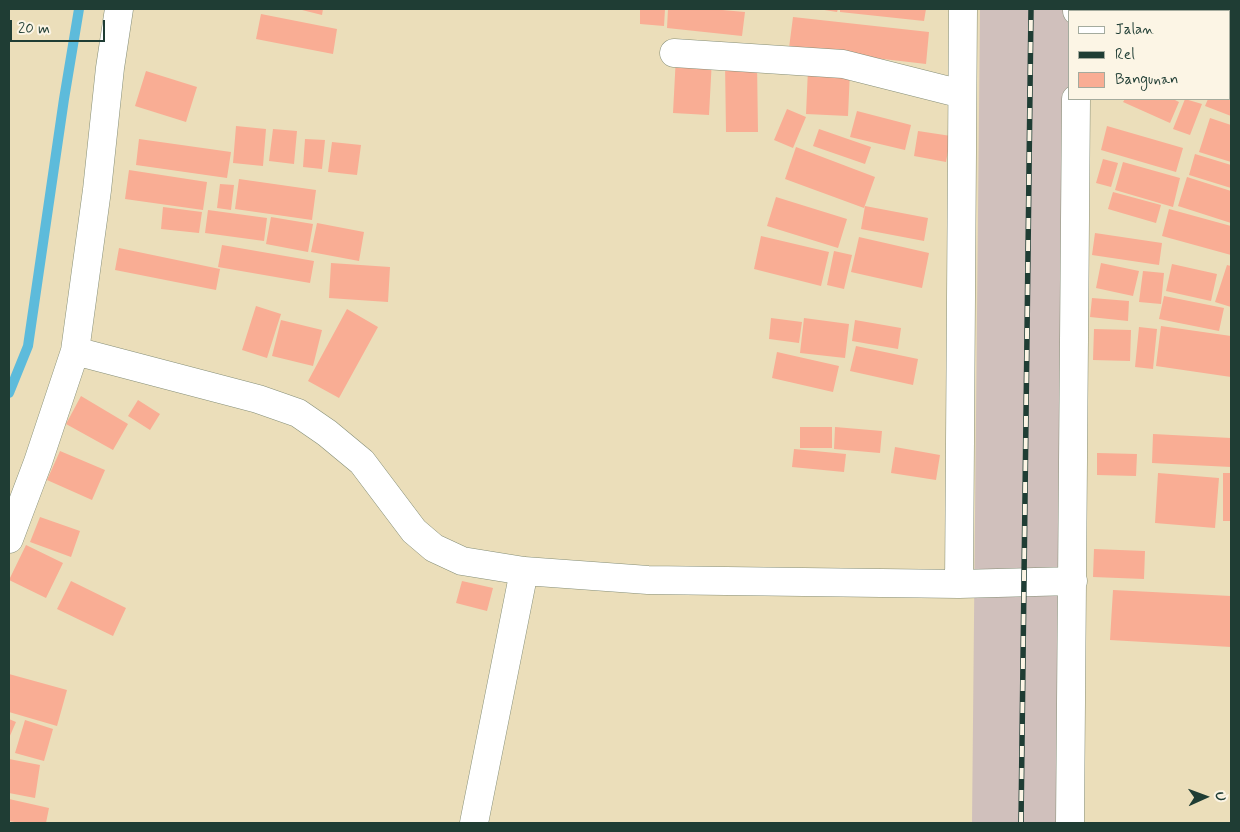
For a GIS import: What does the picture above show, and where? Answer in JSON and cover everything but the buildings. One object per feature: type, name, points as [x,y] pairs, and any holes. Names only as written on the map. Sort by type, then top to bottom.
[{"type":"street","points":[[9,539],[38,462],[75,351],[119,9]]},
{"type":"street","points":[[959,584],[963,9]]},
{"type":"street","points":[[674,52],[843,64],[962,94]]},
{"type":"street","points":[[1070,823],[1076,100]]},
{"type":"street","points":[[75,351],[258,399],[298,413],[327,433],[362,462],[414,531],[434,548],[462,561],[524,571],[648,580],[959,584],[1073,581]]},
{"type":"street","points":[[474,823],[524,571]]},
{"type":"shaded area","points":[[980,9],[1072,9],[1068,10],[1063,823],[972,823]]},
{"type":"waterway","points":[[9,393],[28,346],[79,9]]},
{"type":"railway","points":[[1021,823],[1031,9]]}]
